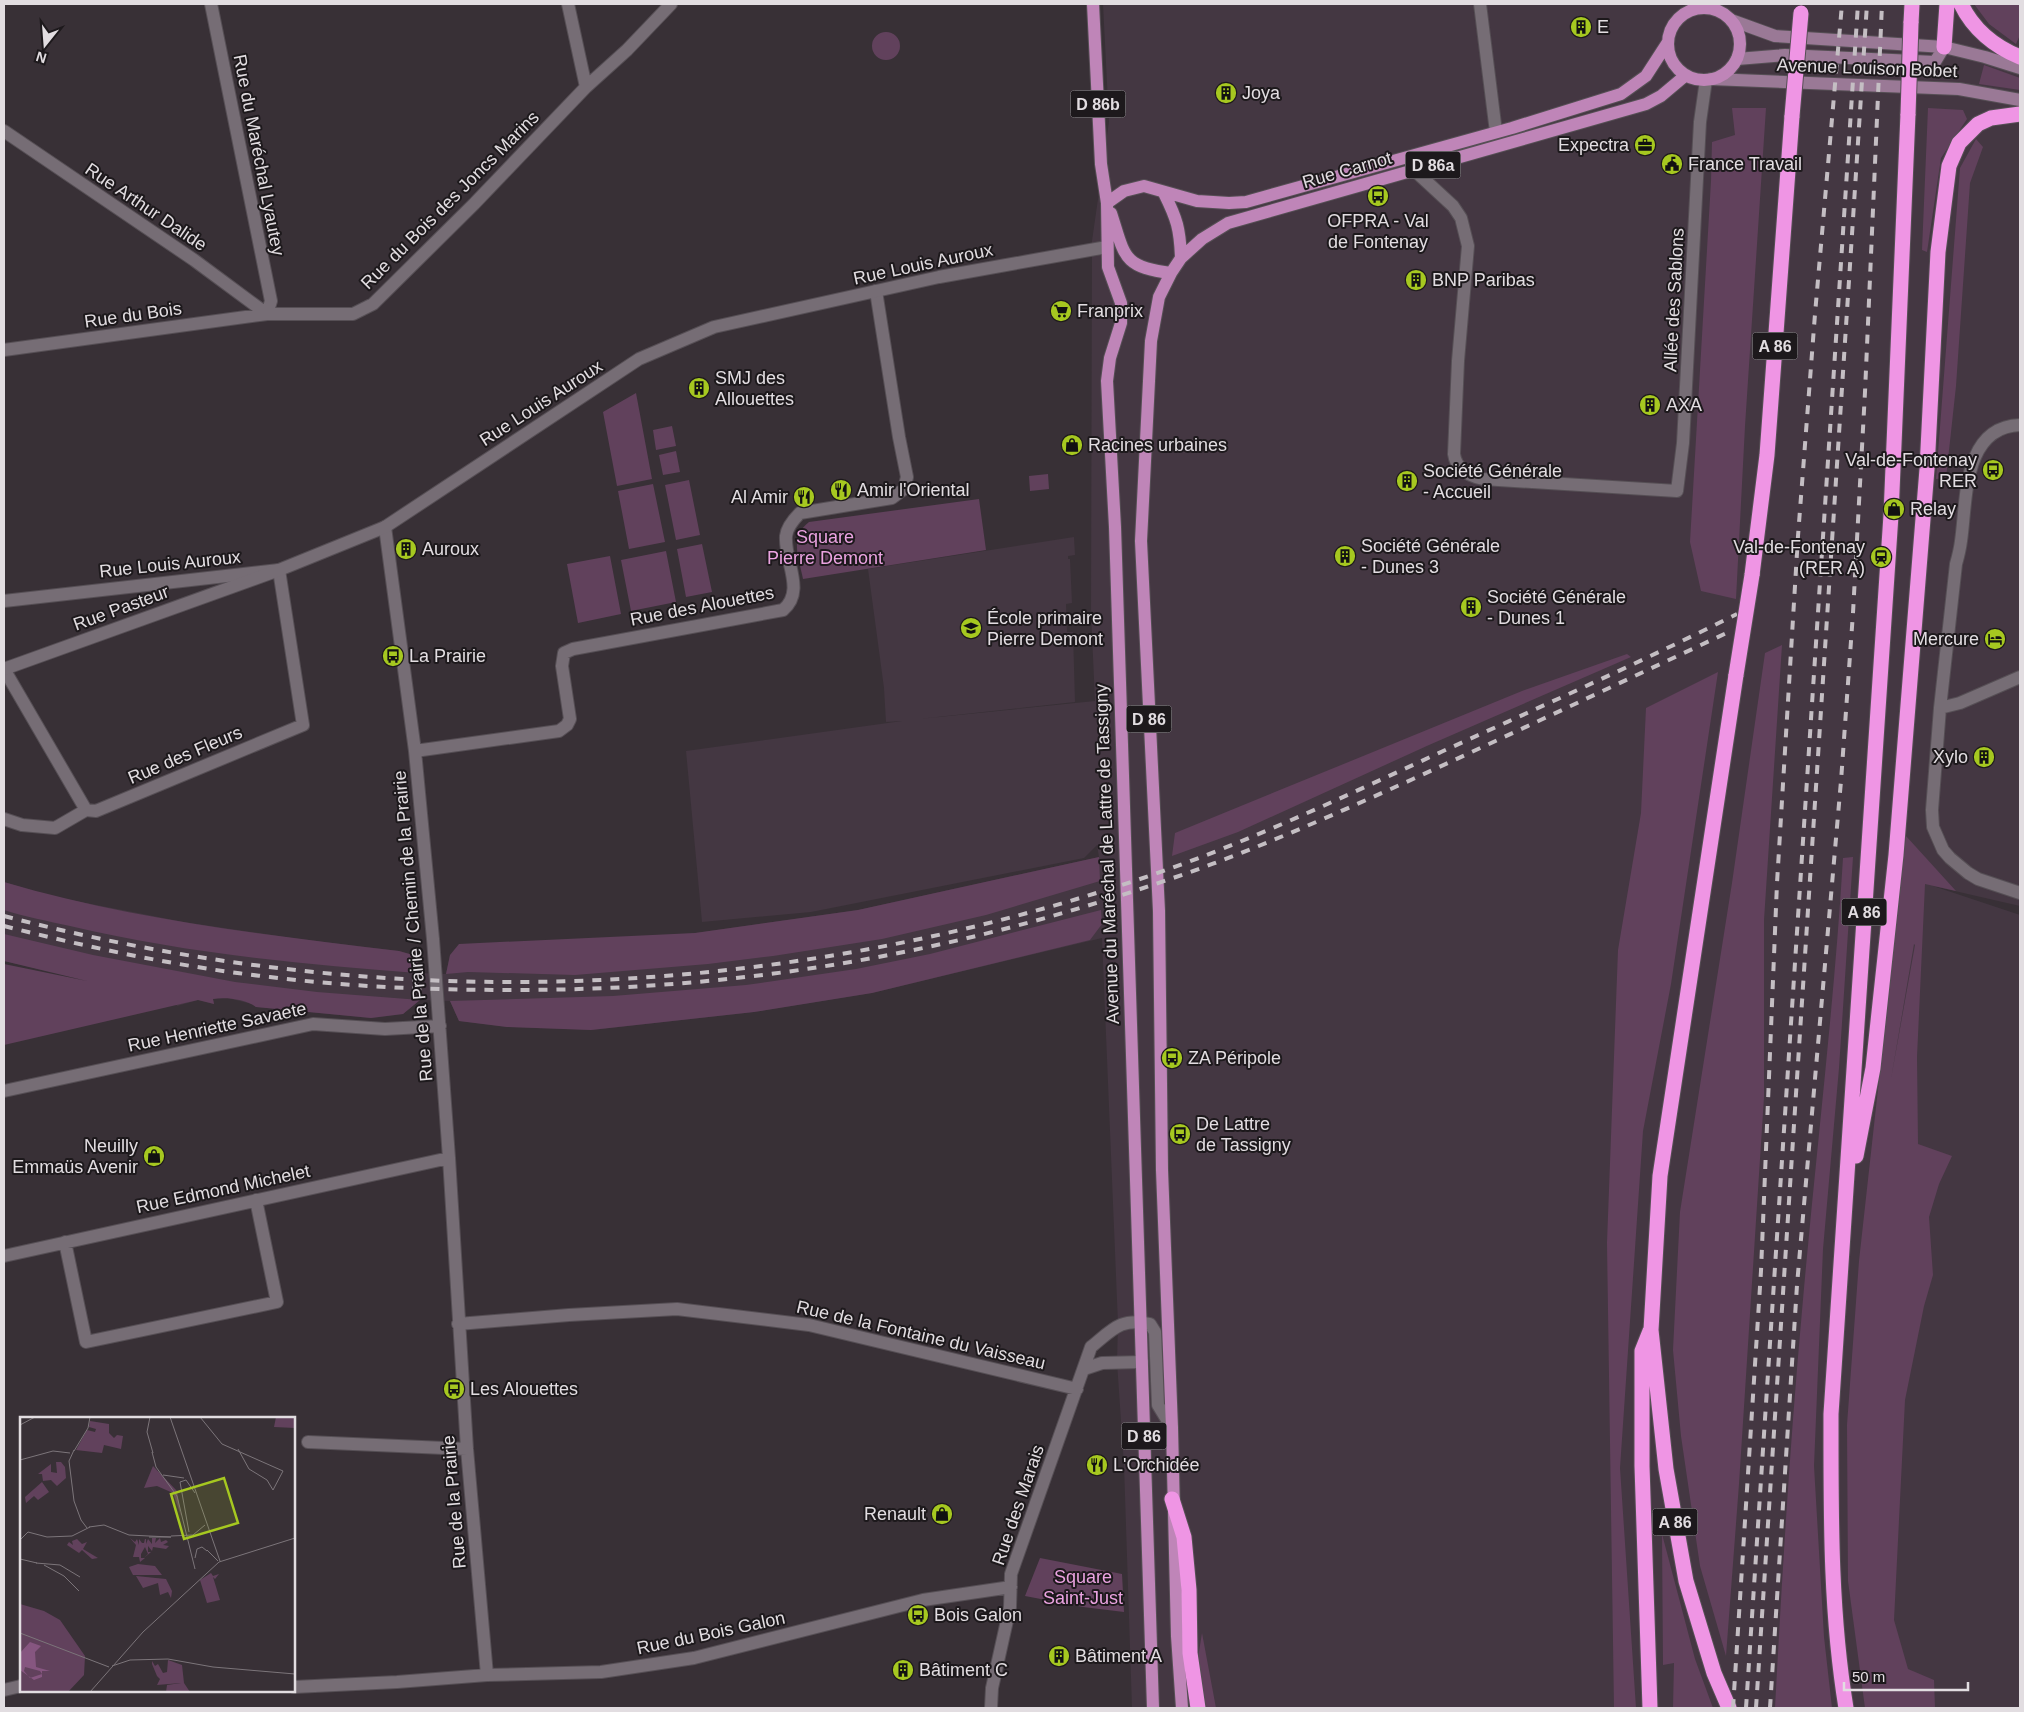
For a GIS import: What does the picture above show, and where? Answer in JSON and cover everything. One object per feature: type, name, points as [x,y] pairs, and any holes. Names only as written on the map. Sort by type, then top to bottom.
[{"type":"highway","name":"A 86","points":[[1846,1708],[1831,1562],[1830,1424],[1891,515],[1912,4]]},
{"type":"highway","points":[[1944,47],[1947,4]]},
{"type":"highway","points":[[1960,4],[1984,35],[2002,49],[2020,57]]},
{"type":"highway","name":"A 86","points":[[1729,1708],[1714,1673],[1686,1581],[1666,1469],[1651,1330],[1660,1176],[1752,575],[1767,455],[1792,116],[1802,8]]},
{"type":"highway","points":[[1843,1216],[1874,1068],[1896,856],[1927,469],[1938,252],[1949,166],[1959,143],[1978,124],[1991,118],[2020,114]]},
{"type":"highway","points":[[1650,1708],[1642,1466],[1642,1351],[1651,1330]]},
{"type":"highway","points":[[1172,1499],[1184,1537],[1189,1590],[1190,1653],[1198,1708]]},
{"type":"main road","name":"Avenue du Maréchal de Lattre de Tassigny","points":[[1093,4],[1101,164],[1107,203],[1108,267],[1121,303],[1121,323],[1108,368],[1107,389],[1115,527],[1153,1708]]},
{"type":"main road","points":[[1700,6],[1717,10],[1731,20],[1737,28],[1740,49],[1737,59],[1730,69],[1722,75],[1708,80],[1686,75],[1672,61],[1668,42],[1669,32],[1678,19],[1690,10],[1700,6]]},
{"type":"main road","name":"Avenue Louison Bobet","points":[[1731,20],[1775,36],[1944,47],[1985,56],[2020,68]]},
{"type":"main road","name":"Rue Carnot","points":[[1164,193],[1197,201],[1246,202],[1496,132],[1621,94],[1646,76],[1668,42]]},
{"type":"main road","points":[[1737,59],[1786,55],[1935,62],[1944,47]]},
{"type":"main road","name":"Rue Carnot","points":[[1171,273],[1181,258],[1202,239],[1228,223],[1646,104],[1661,96],[1686,75]]},
{"type":"main road","name":"Avenue Louison Bobet","points":[[1708,80],[1959,89],[2020,100]]},
{"type":"main road","points":[[1171,273],[1148,270],[1136,265],[1128,258],[1107,203],[1124,191],[1134,187],[1144,186],[1164,193],[1178,221],[1181,235],[1181,258]]},
{"type":"main road","name":"D 86","points":[[1171,273],[1159,297],[1153,321],[1141,541],[1159,911],[1160,1109],[1172,1428],[1172,1499],[1177,1636],[1182,1708]]},
{"type":"street","name":"Rue du Maréchal Lyautey","points":[[211,4],[271,301],[267,314]]},
{"type":"street","points":[[568,4],[586,87]]},
{"type":"street","name":"Rue du Bois des Joncs Marins","points":[[267,314],[353,314],[374,304],[474,204],[586,87],[627,50],[672,4]]},
{"type":"street","points":[[1480,4],[1496,132]]},
{"type":"street","name":"Allée des Sablons","points":[[1414,170],[1453,206],[1461,218],[1468,246],[1458,362],[1454,454],[1457,464],[1466,473],[1483,479],[1677,491],[1684,434],[1700,122],[1708,80]]},
{"type":"street","name":"Rue Arthur Dalide","points":[[4,131],[194,260],[267,314]]},
{"type":"street","name":"Rue Louis Auroux","points":[[4,601],[279,570],[385,527],[639,359],[714,327],[939,277],[1107,247]]},
{"type":"street","name":"Rue des Alouettes","points":[[415,751],[559,731],[567,725],[570,719],[562,666],[564,653],[573,649],[783,610],[790,604],[794,593],[786,536],[790,523],[800,513],[892,498],[904,489],[906,483],[907,477],[876,291]]},
{"type":"street","name":"Rue du Bois","points":[[4,350],[267,314]]},
{"type":"street","points":[[2020,425],[2012,425],[2000,430],[1977,452],[1970,472],[1961,542],[1956,564],[1940,708],[1932,819],[1936,837],[1950,858],[1978,879],[2020,894]]},
{"type":"street","name":"Rue de la Prairie / Chemin de la Prairie","points":[[385,527],[415,751],[440,1026],[458,1324]]},
{"type":"street","name":"Rue Pasteur","points":[[4,669],[279,570]]},
{"type":"street","name":"Rue des Fleurs","points":[[86,810],[96,810],[302,725],[279,570]]},
{"type":"street","points":[[4,669],[86,810],[54,828],[22,825],[4,818]]},
{"type":"street","points":[[1940,708],[1960,703],[2020,677]]},
{"type":"street","name":"Rue Henriette Savaete","points":[[4,1091],[313,1024],[385,1029],[440,1026]]},
{"type":"street","name":"Rue Edmond Michelet","points":[[4,1256],[449,1158]]},
{"type":"street","points":[[65,1242],[86,1342],[277,1302],[256,1200]]},
{"type":"street","name":"Rue de la Fontaine du Vaisseau","points":[[458,1324],[676,1309],[809,1325],[1077,1389]]},
{"type":"street","points":[[1141,1322],[1150,1324],[1155,1332],[1158,1405],[1172,1428]]},
{"type":"street","name":"Rue des Marais","points":[[991,1708],[992,1688],[1010,1607],[1011,1574],[1091,1347],[1118,1324],[1141,1322]]},
{"type":"street","name":"Rue de la Prairie","points":[[458,1324],[487,1676]]},
{"type":"street","points":[[1084,1368],[1102,1363],[1142,1362]]},
{"type":"street","points":[[308,1442],[467,1449]]},
{"type":"street","name":"Rue du Bois Galon","points":[[295,1687],[487,1676],[601,1672],[694,1658],[923,1600],[1011,1586]]},
{"type":"street","points":[[4,1690],[20,1686]]},
{"type":"shaded area","points":[[1103,4],[2020,4],[2020,906],[1933,886],[2020,915],[2020,1708],[1132,1708],[1124,1465],[1117,1362],[1118,1324],[1102,938],[872,993],[754,1012],[592,1030],[507,1027],[459,1021],[450,1001],[420,1000],[403,1014],[371,1018],[256,1007],[252,1004],[224,997],[213,999],[214,1004],[198,1000],[177,1006],[174,1000],[4,961],[4,882],[50,896],[184,922],[399,951],[413,955],[418,963],[417,973],[446,974],[450,955],[695,933],[858,910],[1099,857],[1097,845],[1084,858],[811,912],[702,922],[686,751],[902,721],[886,722],[884,688],[868,569],[1074,537],[1075,555],[1068,556],[1068,559],[1070,559],[1072,603],[1066,604],[1067,632],[1073,632],[1075,702],[919,719],[1095,701],[1091,613],[1092,241],[1109,122]]},
{"type":"green space","points":[[1974,4],[2020,4],[2020,35],[2016,44],[1989,24]]},
{"type":"green space","points":[[886,32],[896,36],[900,46],[896,56],[886,60],[876,56],[872,46],[876,36]]},
{"type":"green space","points":[[1984,65],[2020,78],[2020,90],[1979,84]]},
{"type":"green space","points":[[1732,108],[1766,108],[1745,426],[1736,599],[1701,591],[1690,542],[1712,142],[1735,135]]},
{"type":"green space","points":[[1928,108],[1963,110],[1967,119],[1941,158],[1927,252],[1922,250]]},
{"type":"green space","points":[[1976,139],[1983,147],[1970,183],[1956,386],[1946,478],[1936,479],[1960,168]]},
{"type":"green space","points":[[636,393],[652,479],[617,486],[603,412]]},
{"type":"green space","points":[[672,426],[676,446],[656,450],[653,430]]},
{"type":"green space","points":[[676,451],[680,472],[663,475],[659,455]]},
{"type":"green space","points":[[1048,474],[1049,489],[1030,491],[1029,476]]},
{"type":"green space","points":[[689,480],[700,535],[676,540],[665,485]]},
{"type":"green space","points":[[653,484],[665,542],[629,549],[618,491]]},
{"type":"green space","name":"Square Pierre Demont","points":[[979,499],[986,550],[803,579],[797,541],[799,534],[809,522]]},
{"type":"green space","points":[[702,544],[712,592],[686,597],[677,549]]},
{"type":"green space","points":[[666,551],[676,602],[631,611],[621,560]]},
{"type":"green space","points":[[610,556],[621,614],[578,623],[567,564]]},
{"type":"green space","points":[[1782,645],[1764,920],[1764,1097],[1726,1656],[1700,1566],[1681,1436],[1673,1350],[1680,1212],[1732,883],[1765,653]]},
{"type":"green space","points":[[1627,654],[1631,657],[1429,745],[1238,832],[1172,856],[1175,833],[1522,691]]},
{"type":"green space","points":[[1718,672],[1671,984],[1643,1131],[1620,1468],[1636,1708],[1614,1708],[1607,1243],[1618,950],[1641,813],[1646,708]]},
{"type":"green space","points":[[1906,836],[1956,891],[1925,884],[1917,1057],[1918,1144],[1952,1156],[1939,1184],[1929,1217],[1933,1275],[1924,1306],[1905,1400],[1894,1620],[1908,1669],[1934,1680],[1935,1708],[1865,1708],[1848,1581],[1847,1425],[1859,1261]],"holes":[[[1914,944],[1915,945],[1891,1079]]]},
{"type":"green space","points":[[1099,857],[1100,881],[986,915],[882,939],[708,964],[575,975],[468,972],[446,974],[450,955],[459,944],[695,933],[858,910]]},
{"type":"green space","points":[[1853,857],[1839,1068],[1823,1249],[1814,1466],[1824,1637],[1832,1708],[1775,1708],[1794,1410],[1807,1254],[1835,971],[1843,858]]},
{"type":"green space","points":[[4,882],[101,907],[200,925],[399,951],[413,955],[418,963],[417,973],[329,966],[199,950],[37,919],[4,910]]},
{"type":"green space","points":[[1101,910],[1102,924],[1090,940],[872,993],[754,1012],[591,1030],[507,1027],[459,1021],[450,1001],[613,996],[746,985],[856,969],[930,954]]},
{"type":"green space","points":[[4,934],[93,955],[235,982],[317,992],[420,1000],[403,1014],[371,1018],[256,1007],[241,1000],[224,998],[213,999],[214,1004],[198,1000],[4,1045],[4,964],[87,981],[4,961]]},
{"type":"green space","points":[[1662,1534],[1695,1659],[1713,1708],[1673,1708],[1674,1663],[1663,1665]]},
{"type":"green space","name":"Square Saint-Just","points":[[1040,1558],[1122,1574],[1124,1612],[1083,1607],[1025,1596]]},
{"type":"green space","points":[[1202,1633],[1216,1708],[1204,1708],[1197,1664]]},
{"type":"railway","points":[[1733,1708],[1761,1271],[1777,883],[1798,536],[1842,4]]},
{"type":"railway","points":[[1746,1708],[1858,4]]},
{"type":"railway","points":[[1756,1708],[1867,4]]},
{"type":"railway","points":[[1770,1708],[1797,1285],[1841,781],[1853,613],[1882,4]]},
{"type":"railway","points":[[4,916],[145,948],[286,969],[428,980],[570,981],[711,972],[852,952],[992,922],[1131,882],[1210,854],[1288,822],[1365,787],[1737,614]]},
{"type":"railway","points":[[4,926],[103,949],[236,973],[331,983],[422,989],[514,990],[599,988],[683,983],[765,975],[846,963],[1008,928],[1089,905],[1232,857],[1413,779],[1733,630]]},
{"type":"place","name":"E","points":[[1581,27]]},
{"type":"place","name":"Joya","points":[[1226,93]]},
{"type":"place","name":"Expectra","points":[[1645,145]]},
{"type":"place","name":"France Travail","points":[[1672,164]]},
{"type":"place","name":"OFPRA - Val de Fontenay","points":[[1378,196]]},
{"type":"place","name":"BNP Paribas","points":[[1416,280]]},
{"type":"place","name":"Franprix","points":[[1061,311]]},
{"type":"place","name":"SMJ des Allouettes","points":[[699,388]]},
{"type":"place","name":"AXA","points":[[1650,405]]},
{"type":"place","name":"Racines urbaines","points":[[1072,445]]},
{"type":"place","name":"Val-de-Fontenay RER","points":[[1993,470]]},
{"type":"place","name":"Société Générale - Accueil","points":[[1407,481]]},
{"type":"place","name":"Amir l'Oriental","points":[[841,490]]},
{"type":"place","name":"Al Amir","points":[[804,497]]},
{"type":"place","name":"Relay","points":[[1894,509]]},
{"type":"place","name":"Auroux","points":[[406,549]]},
{"type":"place","name":"Société Générale - Dunes 3","points":[[1345,556]]},
{"type":"place","name":"Val-de-Fontenay (RER A)","points":[[1881,557]]},
{"type":"place","name":"Société Générale - Dunes 1","points":[[1471,607]]},
{"type":"place","name":"École primaire Pierre Demont","points":[[971,628]]},
{"type":"place","name":"Mercure","points":[[1995,639]]},
{"type":"place","name":"La Prairie","points":[[393,656]]},
{"type":"place","name":"Xylo","points":[[1984,757]]},
{"type":"place","name":"ZA Péripole","points":[[1172,1058]]},
{"type":"place","name":"De Lattre de Tassigny","points":[[1180,1134]]},
{"type":"place","name":"Neuilly Emmaüs Avenir","points":[[154,1156]]},
{"type":"place","name":"Les Alouettes","points":[[454,1389]]},
{"type":"place","name":"L'Orchidée","points":[[1097,1465]]},
{"type":"place","name":"Renault","points":[[942,1514]]},
{"type":"place","name":"Bois Galon","points":[[918,1615]]},
{"type":"place","name":"Bâtiment A","points":[[1059,1656]]},
{"type":"place","name":"Bâtiment C","points":[[903,1670]]}]
